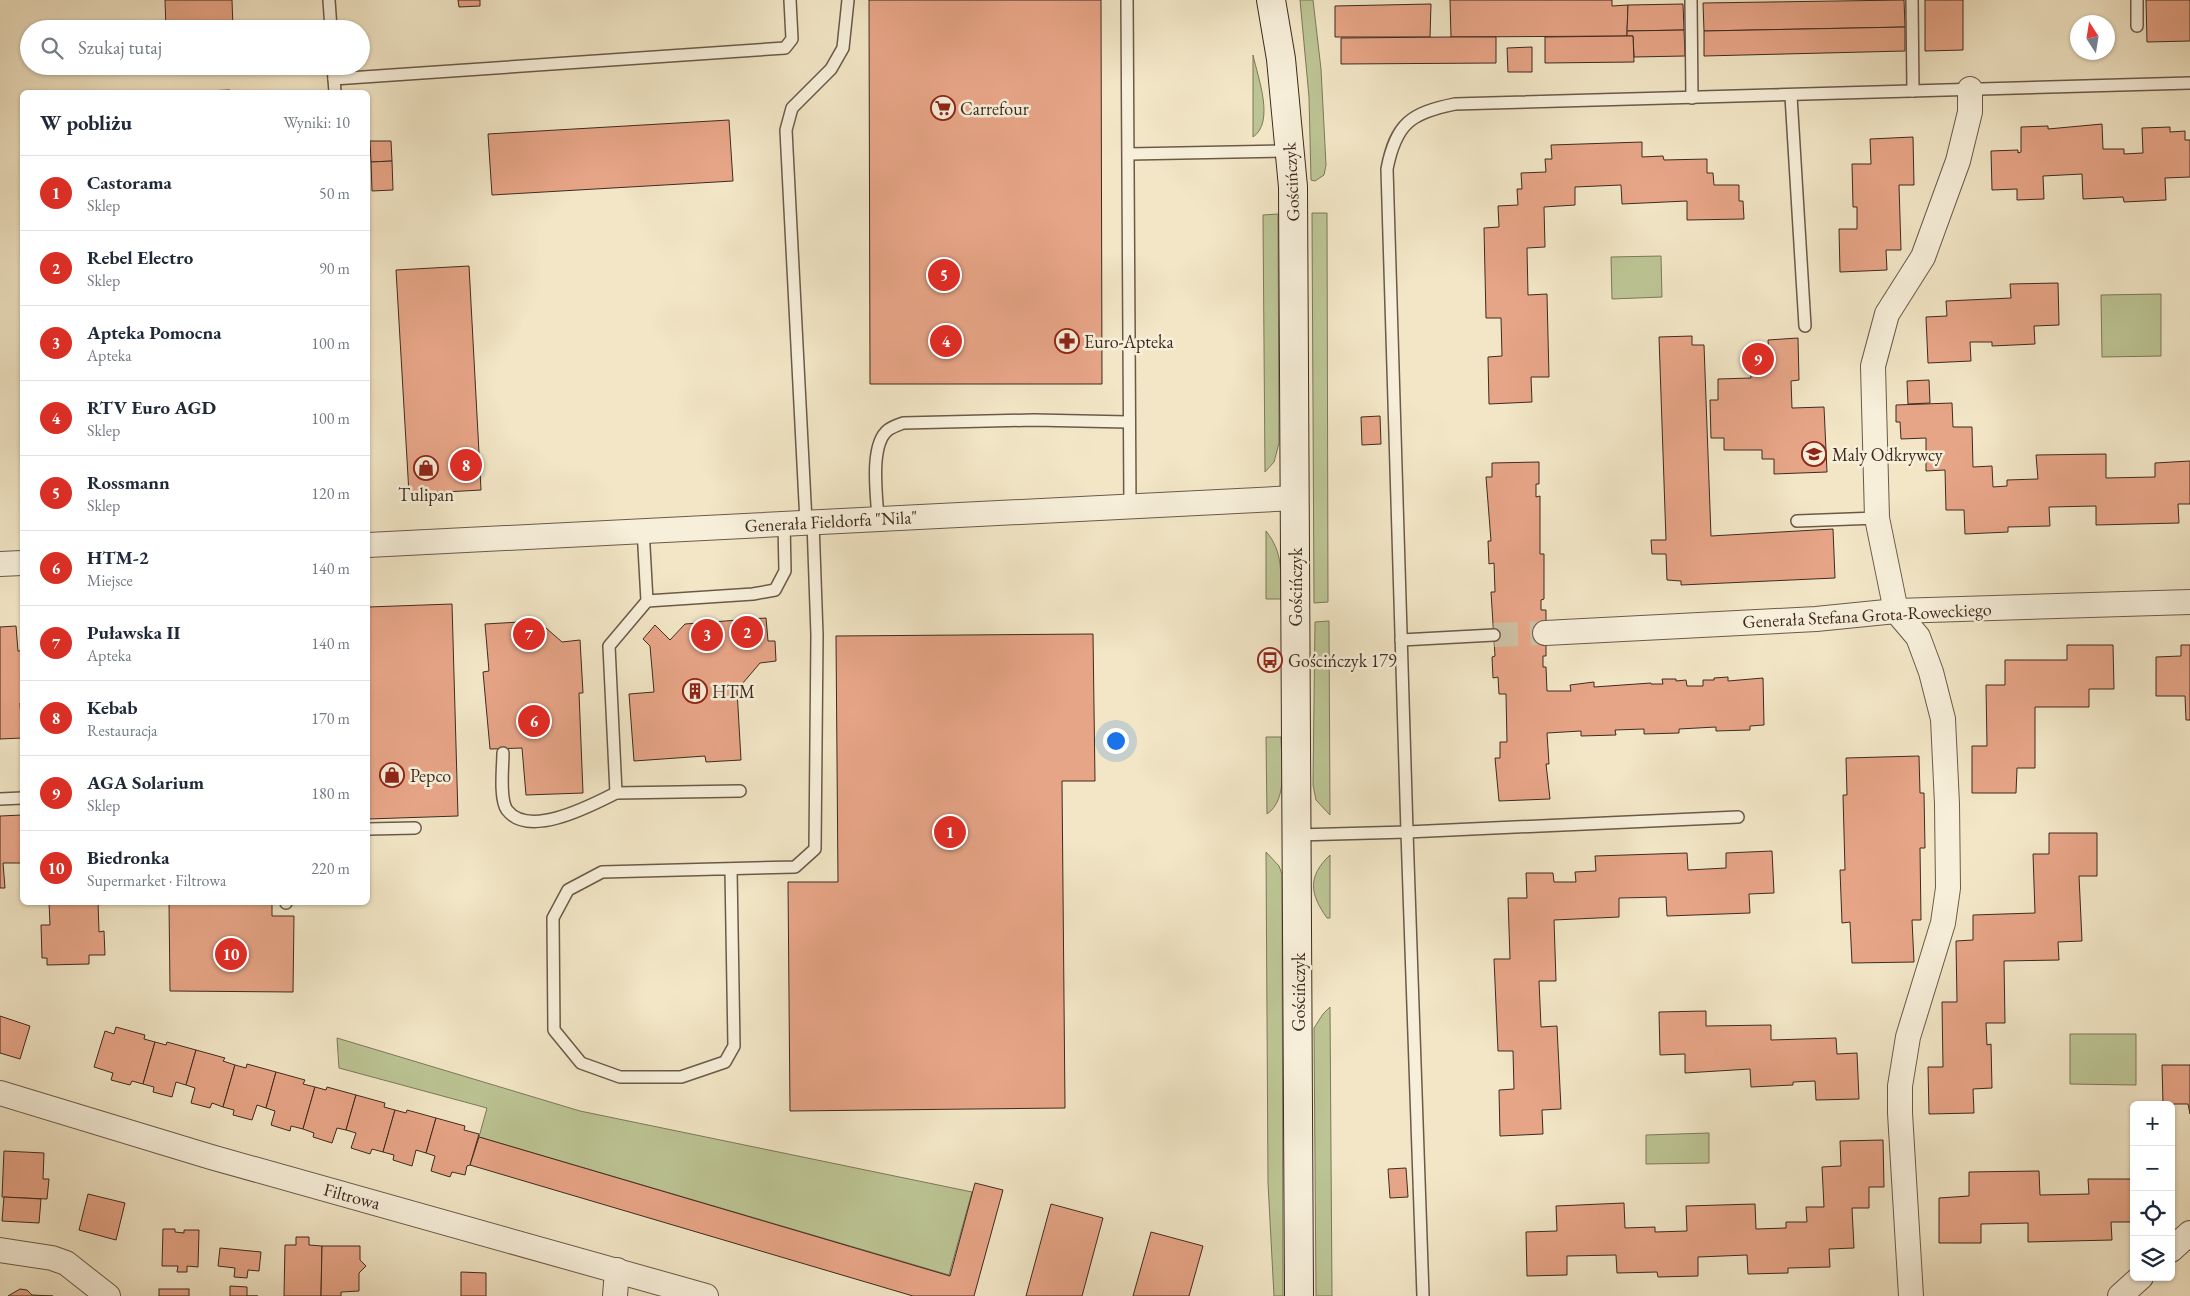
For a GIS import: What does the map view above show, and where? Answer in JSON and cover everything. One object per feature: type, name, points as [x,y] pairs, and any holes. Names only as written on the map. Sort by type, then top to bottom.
[{"type":"street","name":"Gościńczyk","points":[[1270,0],[1281,59],[1291,151],[1296,498],[1299,1296]]},
{"type":"street","points":[[1911,1296],[1900,1122],[1900,1086],[1908,1036],[1943,923],[1948,888],[1943,719],[1931,672],[1918,637],[1896,611],[1877,518],[1873,366],[1887,314],[1923,257],[1958,161],[1970,112],[1970,89]]},
{"type":"street","name":"Generała Fieldorfa \"Nila\"","points":[[370,544],[1296,498]]},
{"type":"street","points":[[0,564],[20,563]]},
{"type":"street","name":"Generała Stefana Grota-Roweckiego","points":[[1545,633],[1816,619],[1896,611],[2190,602]]},
{"type":"street","name":"Filtrowa","points":[[0,1093],[211,1157],[706,1296]]},
{"type":"street","points":[[2175,1246],[2190,1233]]},
{"type":"street","points":[[0,1250],[52,1258],[66,1263],[108,1296]]},
{"type":"street","points":[[615,1296],[617,1270]]},
{"type":"street","points":[[2120,1296],[2137,1281]]},
{"type":"lane","points":[[329,0],[330,20]]},
{"type":"lane","points":[[334,78],[785,48],[792,39],[790,0]]},
{"type":"lane","points":[[732,870],[734,1046],[725,1062],[681,1077],[620,1077],[581,1062],[554,1030],[553,918],[568,890],[602,872],[795,867],[815,849],[817,635],[801,522],[786,130],[792,108],[831,69],[843,48],[848,0]]},
{"type":"lane","points":[[1127,0],[1130,507]]},
{"type":"lane","points":[[1691,0],[1692,98]]},
{"type":"lane","points":[[1912,0],[1912,91]]},
{"type":"lane","points":[[2136,0],[2137,26]]},
{"type":"lane","points":[[334,75],[334,90]]},
{"type":"lane","points":[[1423,1296],[1387,169],[1392,145],[1408,121],[1428,110],[1455,104],[1791,96],[2190,83]]},
{"type":"lane","points":[[1791,96],[1805,326]]},
{"type":"lane","points":[[1129,154],[1291,151]]},
{"type":"lane","points":[[878,519],[876,459],[880,442],[888,431],[903,423],[1034,420],[1128,422]]},
{"type":"lane","points":[[1797,521],[1877,518]]},
{"type":"lane","points":[[647,601],[753,594],[775,590],[785,571],[801,522]]},
{"type":"lane","points":[[616,793],[609,646],[647,601],[643,529]]},
{"type":"lane","points":[[1401,640],[1494,635]]},
{"type":"lane","points":[[503,753],[503,796],[506,810],[523,822],[544,821],[580,811],[616,793],[740,791]]},
{"type":"lane","points":[[0,799],[20,798]]},
{"type":"lane","points":[[1297,835],[1738,817]]},
{"type":"lane","points":[[370,829],[415,828]]},
{"type":"green space","points":[[1300,0],[1313,0],[1321,69],[1326,165],[1324,175],[1315,181],[1311,180],[1309,97]]},
{"type":"green space","points":[[1253,55],[1261,87],[1264,111],[1260,130],[1253,137]]},
{"type":"green space","points":[[1312,213],[1327,213],[1328,602],[1314,603]]},
{"type":"green space","points":[[1278,214],[1279,443],[1274,462],[1265,472],[1263,215]]},
{"type":"green space","points":[[1661,256],[1662,297],[1612,299],[1611,257]]},
{"type":"green space","points":[[2161,294],[2161,356],[2102,357],[2101,295]]},
{"type":"green space","points":[[1266,531],[1276,547],[1280,563],[1281,599],[1266,599]]},
{"type":"green space","points":[[1329,621],[1330,815],[1316,800],[1313,785],[1315,622]]},
{"type":"green space","points":[[1266,737],[1281,737],[1282,768],[1281,789],[1278,799],[1274,807],[1267,814]]},
{"type":"green space","points":[[1266,852],[1279,866],[1282,874],[1283,1296],[1274,1296],[1268,1183]]},
{"type":"green space","points":[[1330,855],[1330,918],[1327,918],[1314,893],[1314,878],[1317,871]]},
{"type":"green space","points":[[1330,1007],[1332,1296],[1316,1296],[1314,1028]]},
{"type":"green space","points":[[2070,1034],[2136,1034],[2136,1085],[2070,1084]]},
{"type":"green space","points":[[337,1038],[580,1111],[972,1192],[949,1275],[479,1137],[487,1108],[339,1068]]},
{"type":"green space","points":[[1709,1133],[1709,1163],[1646,1164],[1646,1135]]},
{"type":"building","points":[[165,0],[232,0],[233,20],[166,20]]},
{"type":"building","points":[[458,0],[480,0],[480,6],[459,7]]},
{"type":"building","points":[[869,0],[1101,0],[1102,384],[870,384]]},
{"type":"building","points":[[1450,0],[1612,0],[1612,6],[1628,5],[1627,36],[1451,37]]},
{"type":"building","points":[[1904,0],[1905,27],[1704,31],[1703,3]]},
{"type":"building","points":[[1925,0],[1963,0],[1963,50],[1925,51]]},
{"type":"building","points":[[2146,0],[2190,0],[2190,41],[2147,42]]},
{"type":"building","points":[[1431,4],[1430,37],[1335,37],[1335,6]]},
{"type":"building","points":[[1683,4],[1684,30],[1627,31],[1628,5]]},
{"type":"building","points":[[1905,27],[1905,51],[1704,56],[1704,31]]},
{"type":"building","points":[[1684,30],[1685,56],[1634,57],[1633,36],[1627,36],[1627,31]]},
{"type":"building","points":[[1633,36],[1634,62],[1545,63],[1545,37]]},
{"type":"building","points":[[1496,37],[1496,63],[1341,64],[1341,38]]},
{"type":"building","points":[[1532,47],[1532,72],[1508,72],[1507,48]]},
{"type":"building","points":[[729,120],[733,181],[492,195],[488,134]]},
{"type":"building","points":[[2102,124],[2103,149],[2124,149],[2124,154],[2143,153],[2142,128],[2170,127],[2170,132],[2185,131],[2185,140],[2190,140],[2190,177],[2165,178],[2166,200],[2124,202],[2123,197],[2083,199],[2082,174],[2043,176],[2044,199],[2017,200],[2017,189],[1992,190],[1991,151],[2018,150],[2018,153],[2021,152],[2021,127],[2048,126],[2048,129]]},
{"type":"building","points":[[1913,137],[1914,185],[1899,185],[1901,250],[1886,250],[1887,270],[1840,272],[1839,229],[1857,229],[1857,207],[1853,207],[1852,164],[1871,164],[1870,139]]},
{"type":"building","points":[[370,141],[391,141],[392,161],[371,162]]},
{"type":"building","points":[[1642,142],[1642,157],[1663,156],[1664,160],[1707,159],[1707,173],[1713,173],[1714,185],[1739,185],[1739,201],[1743,201],[1744,219],[1687,220],[1687,201],[1622,204],[1621,185],[1575,187],[1575,205],[1544,207],[1545,247],[1527,248],[1528,295],[1547,294],[1549,377],[1531,377],[1532,402],[1489,404],[1488,357],[1502,356],[1501,318],[1486,318],[1484,228],[1499,227],[1498,206],[1518,205],[1517,189],[1522,189],[1521,173],[1546,172],[1545,159],[1552,159],[1551,145]]},
{"type":"building","points":[[392,161],[393,190],[372,191],[371,162]]},
{"type":"building","points":[[469,266],[481,490],[409,494],[396,270]]},
{"type":"building","points":[[2058,283],[2059,325],[2034,326],[2035,344],[1992,346],[1992,342],[1970,342],[1971,361],[1928,363],[1926,317],[1947,316],[1946,301],[2011,298],[2010,284]]},
{"type":"building","points":[[1692,336],[1692,345],[1704,345],[1711,536],[1833,529],[1835,578],[1681,585],[1681,581],[1667,580],[1666,554],[1652,554],[1651,540],[1666,540],[1659,337]]},
{"type":"building","points":[[1798,338],[1799,380],[1791,381],[1792,408],[1824,407],[1827,472],[1774,474],[1774,459],[1762,459],[1762,450],[1724,450],[1724,438],[1711,438],[1710,400],[1718,400],[1718,379],[1751,378],[1748,354],[1769,353],[1768,340]]},
{"type":"building","points":[[1929,380],[1930,403],[1908,404],[1907,381]]},
{"type":"building","points":[[1952,403],[1953,427],[1972,427],[1973,467],[1992,466],[1993,487],[2007,486],[2007,480],[2038,479],[2036,455],[2106,454],[2106,478],[2155,477],[2155,463],[2190,461],[2190,504],[2178,504],[2179,523],[2096,525],[2096,506],[2049,507],[2050,526],[2008,527],[2008,532],[1965,534],[1964,510],[1946,510],[1945,470],[1926,471],[1926,438],[1901,439],[1900,422],[1896,422],[1896,405]]},
{"type":"building","points":[[1380,416],[1381,444],[1362,445],[1361,417]]},
{"type":"building","points":[[1539,462],[1539,484],[1536,484],[1536,497],[1540,496],[1540,554],[1544,554],[1544,599],[1541,600],[1541,610],[1546,610],[1546,656],[1543,656],[1543,667],[1546,667],[1547,691],[1571,691],[1570,685],[1594,682],[1594,687],[1651,683],[1663,684],[1662,679],[1676,679],[1676,681],[1686,680],[1687,686],[1703,686],[1703,680],[1714,680],[1714,678],[1728,677],[1728,681],[1763,678],[1764,725],[1750,726],[1750,730],[1716,731],[1716,727],[1679,729],[1679,733],[1644,734],[1644,729],[1615,730],[1616,735],[1581,736],[1581,731],[1547,733],[1549,764],[1546,764],[1550,799],[1499,801],[1495,758],[1500,758],[1500,742],[1507,742],[1506,694],[1499,694],[1498,677],[1493,678],[1492,657],[1495,656],[1491,592],[1495,592],[1494,563],[1489,564],[1488,541],[1491,541],[1486,477],[1492,477],[1492,463]]},
{"type":"building","points":[[452,604],[458,816],[370,819],[370,607]]},
{"type":"building","name":"HTM","points":[[766,618],[768,641],[775,641],[776,661],[760,663],[737,690],[741,760],[706,762],[705,756],[634,761],[629,694],[654,692],[650,646],[643,639],[655,625],[670,640],[685,624]]},
{"type":"building","points":[[538,621],[562,642],[580,640],[583,693],[579,693],[583,793],[526,795],[522,748],[490,749],[483,672],[489,671],[485,624]]},
{"type":"building","points":[[16,626],[18,651],[20,651],[20,738],[0,739],[0,627]]},
{"type":"building","points":[[1093,634],[1095,781],[1062,781],[1065,1108],[790,1111],[788,882],[838,882],[836,636]]},
{"type":"building","points":[[2067,645],[2113,645],[2114,689],[2089,689],[2089,707],[2035,707],[2035,768],[2017,768],[2016,793],[1972,793],[1972,746],[1987,746],[1986,685],[2005,685],[2005,660],[2067,660]]},
{"type":"building","points":[[2181,645],[2190,645],[2190,720],[2186,720],[2185,696],[2156,696],[2156,657],[2181,656]]},
{"type":"building","points":[[1919,756],[1920,793],[1924,793],[1925,848],[1920,848],[1921,920],[1912,920],[1914,962],[1852,963],[1850,922],[1842,923],[1840,870],[1845,870],[1843,795],[1847,795],[1846,758]]},
{"type":"building","points":[[20,815],[20,863],[3,863],[5,888],[0,888],[0,816]]},
{"type":"building","points":[[2049,833],[2097,833],[2097,876],[2079,876],[2082,941],[2058,942],[2059,960],[2004,961],[2005,1023],[1986,1023],[1987,1045],[1991,1044],[1992,1088],[1973,1089],[1974,1113],[1929,1114],[1928,1067],[1943,1067],[1942,1002],[1957,1002],[1956,941],[1973,940],[1973,915],[2035,913],[2033,854],[2049,854]]},
{"type":"building","points":[[1772,851],[1774,893],[1749,894],[1750,913],[1667,916],[1666,897],[1619,898],[1619,917],[1554,920],[1556,981],[1539,981],[1541,1027],[1557,1026],[1561,1109],[1542,1110],[1543,1134],[1500,1136],[1499,1090],[1514,1089],[1513,1051],[1498,1051],[1494,959],[1510,959],[1508,898],[1527,898],[1526,873],[1553,873],[1554,882],[1576,882],[1575,872],[1596,871],[1595,856],[1687,853],[1688,870],[1726,868],[1726,853]]},
{"type":"building","points":[[49,905],[98,905],[99,932],[104,931],[105,955],[89,955],[89,964],[47,965],[47,958],[42,958],[41,925],[50,925]]},
{"type":"building","points":[[169,905],[272,905],[272,916],[294,916],[293,992],[170,991]]},
{"type":"building","points":[[1706,1011],[1706,1026],[1771,1025],[1771,1040],[1836,1038],[1837,1054],[1857,1053],[1859,1099],[1816,1100],[1815,1081],[1793,1082],[1793,1085],[1751,1087],[1750,1069],[1685,1073],[1685,1054],[1660,1055],[1659,1012]]},
{"type":"building","points":[[0,1016],[30,1026],[20,1059],[0,1053]]},
{"type":"building","points":[[116,1027],[145,1035],[144,1039],[155,1042],[143,1084],[132,1081],[130,1085],[111,1080],[113,1073],[94,1067],[105,1031],[114,1034]]},
{"type":"building","points":[[155,1042],[166,1045],[167,1042],[196,1050],[186,1085],[176,1082],[172,1097],[153,1092],[154,1087],[143,1084]]},
{"type":"building","points":[[196,1050],[225,1058],[223,1061],[235,1065],[223,1107],[212,1103],[210,1108],[191,1103],[195,1088],[186,1085]]},
{"type":"building","points":[[247,1064],[276,1072],[266,1108],[257,1105],[252,1120],[233,1115],[234,1110],[223,1107],[235,1065],[246,1068]]},
{"type":"building","points":[[2162,1065],[2190,1065],[2190,1114],[2188,1104],[2175,1104],[2175,1101],[2163,1101]]},
{"type":"building","points":[[276,1072],[305,1080],[303,1084],[315,1087],[303,1129],[291,1126],[290,1131],[271,1125],[275,1111],[266,1108]]},
{"type":"building","points":[[315,1087],[326,1090],[327,1087],[356,1095],[346,1130],[337,1128],[332,1143],[313,1137],[314,1133],[303,1129]]},
{"type":"building","points":[[356,1095],[385,1103],[384,1107],[395,1110],[383,1152],[372,1149],[370,1154],[351,1148],[356,1133],[346,1130]]},
{"type":"building","points":[[395,1110],[406,1113],[407,1110],[436,1118],[426,1153],[416,1150],[412,1166],[393,1160],[394,1155],[383,1152]]},
{"type":"building","points":[[436,1118],[465,1126],[464,1130],[479,1134],[470,1165],[467,1166],[465,1175],[452,1172],[450,1177],[431,1171],[435,1156],[426,1153]]},
{"type":"building","points":[[479,1137],[950,1276],[975,1183],[1003,1190],[974,1296],[913,1296],[470,1165]]},
{"type":"building","points":[[1883,1140],[1884,1187],[1869,1187],[1869,1208],[1852,1208],[1854,1248],[1829,1249],[1830,1267],[1788,1268],[1788,1273],[1748,1274],[1747,1255],[1698,1257],[1698,1276],[1658,1277],[1657,1272],[1617,1273],[1616,1255],[1567,1256],[1567,1275],[1527,1276],[1526,1232],[1557,1231],[1556,1206],[1624,1203],[1625,1228],[1655,1227],[1655,1232],[1687,1231],[1686,1206],[1755,1204],[1756,1229],[1786,1228],[1786,1222],[1807,1222],[1806,1207],[1824,1207],[1822,1167],[1841,1166],[1840,1141]]},
{"type":"building","points":[[4,1151],[44,1153],[43,1179],[49,1179],[47,1199],[2,1197]]},
{"type":"building","points":[[1406,1168],[1408,1197],[1390,1198],[1388,1169]]},
{"type":"building","points":[[2039,1171],[2040,1195],[2089,1194],[2088,1179],[2130,1179],[2130,1222],[2111,1222],[2112,1240],[2028,1242],[2028,1223],[1981,1224],[1981,1243],[1939,1243],[1939,1198],[1969,1196],[1969,1172]]},
{"type":"building","points":[[88,1194],[125,1203],[116,1240],[79,1230]]},
{"type":"building","points":[[4,1197],[41,1199],[39,1223],[2,1221]]},
{"type":"building","points":[[1051,1204],[1103,1218],[1082,1296],[1026,1296]]},
{"type":"building","points":[[163,1229],[175,1229],[175,1232],[184,1233],[184,1230],[199,1230],[198,1267],[187,1266],[187,1272],[177,1272],[178,1266],[162,1266]]},
{"type":"building","points":[[1151,1232],[1203,1246],[1189,1296],[1133,1296]]},
{"type":"building","points":[[296,1237],[309,1237],[309,1245],[322,1246],[321,1296],[284,1296],[285,1245],[296,1245]]},
{"type":"building","points":[[322,1246],[360,1246],[360,1260],[366,1266],[359,1273],[359,1291],[341,1292],[341,1296],[321,1296]]},
{"type":"building","points":[[220,1248],[261,1252],[259,1271],[248,1270],[247,1278],[234,1277],[235,1268],[218,1266]]},
{"type":"building","points":[[461,1272],[486,1273],[486,1296],[461,1296]]},
{"type":"building","points":[[230,1286],[247,1287],[247,1296],[230,1296]]},
{"type":"building","points":[[20,1289],[27,1290],[32,1295],[53,1296],[8,1296]]},
{"type":"building","points":[[159,1289],[189,1289],[189,1296],[159,1296]]},
{"type":"tunnel","points":[[1494,635],[1545,633]]},
{"type":"place","name":"Carrefour","points":[[943,108]]},
{"type":"place","name":"Rossmann","points":[[944,275]]},
{"type":"place","name":"RTV Euro AGD","points":[[946,341]]},
{"type":"place","name":"Euro-Apteka","points":[[1067,341]]},
{"type":"place","name":"AGA Solarium","points":[[1758,359]]},
{"type":"place","name":"Maly Odkrywcy","points":[[1814,454]]},
{"type":"place","name":"Kebab","points":[[466,465]]},
{"type":"place","name":"Tulipan","points":[[426,468]]},
{"type":"place","name":"Rebel Electro","points":[[747,632]]},
{"type":"place","name":"Puławska II","points":[[529,634]]},
{"type":"place","name":"Apteka Pomocna","points":[[707,635]]},
{"type":"place","name":"Gościńczyk 179","points":[[1270,660]]},
{"type":"place","name":"HTM","points":[[695,691]]},
{"type":"place","name":"HTM-2","points":[[534,721]]},
{"type":"place","name":"Pepco","points":[[392,775]]},
{"type":"place","name":"Castorama","points":[[950,832]]},
{"type":"place","name":"Biedronka","points":[[231,954]]}]
